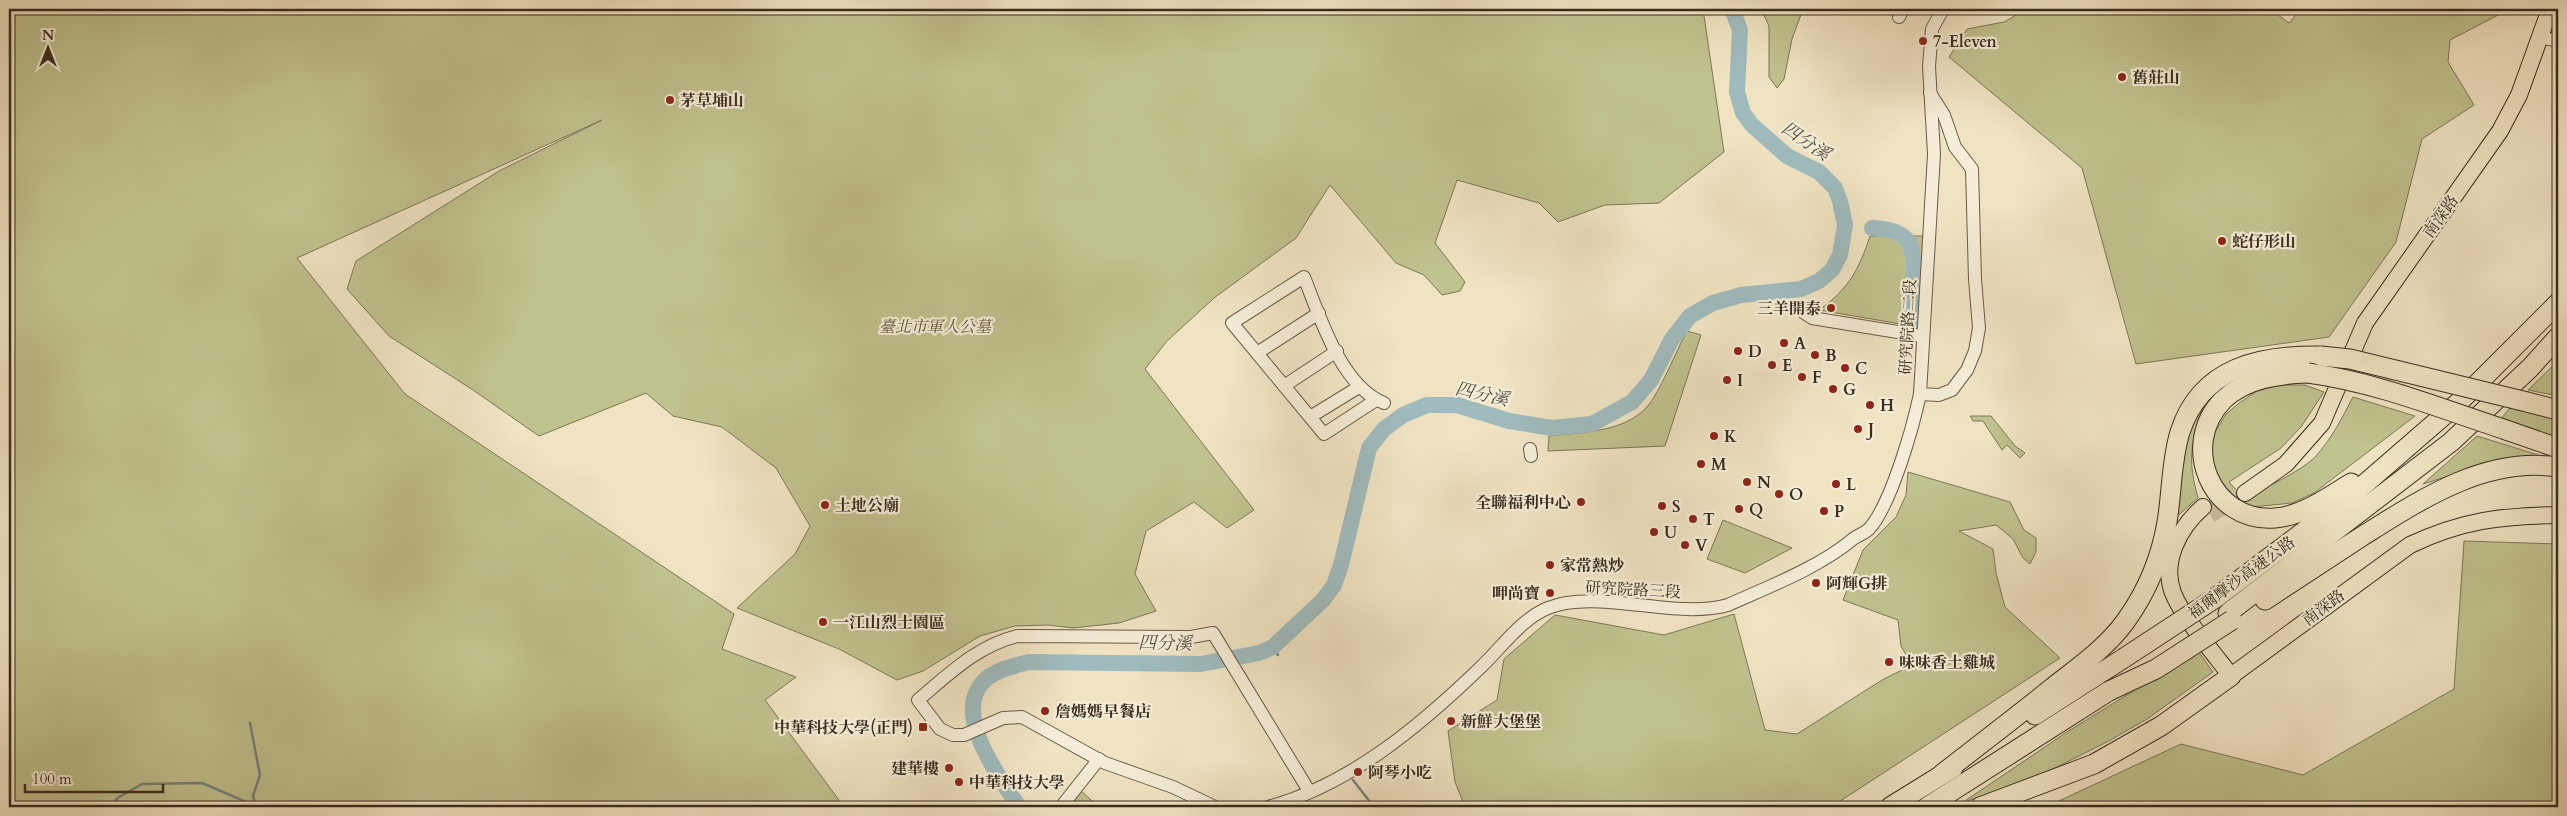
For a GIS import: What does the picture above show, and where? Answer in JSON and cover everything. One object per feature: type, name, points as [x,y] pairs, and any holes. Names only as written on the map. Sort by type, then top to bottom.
[{"type":"highway","name":"福爾摩沙高速公路","points":[[1890,807],[2216,598],[2352,496],[2402,450],[2457,404],[2558,303]]},
{"type":"highway","name":"福爾摩沙高速公路","points":[[2230,617],[2451,442],[2530,368],[2558,337]]},
{"type":"highway","points":[[1942,774],[2108,642],[2124,624],[2147,587],[2161,548],[2180,433],[2188,413],[2213,383],[2233,369],[2272,357],[2320,356],[2350,359],[2558,410]]},
{"type":"highway","points":[[2402,450],[2334,494],[2295,514],[2276,518],[2260,518],[2246,514],[2220,497],[2209,481],[2202,451],[2205,432],[2213,414],[2224,400],[2250,383],[2276,376],[2308,373],[2332,376],[2373,387],[2558,448]]},
{"type":"highway","points":[[1927,807],[2109,691],[2156,669],[2230,617],[2423,498],[2487,472],[2522,466],[2558,467]]},
{"type":"highway","points":[[1980,807],[2059,779],[2094,764],[2161,726],[2230,676]]},
{"type":"main road","name":"南深路","points":[[2241,490],[2286,464],[2305,445],[2322,423],[2352,351],[2373,310],[2500,131],[2519,95],[2550,9]]},
{"type":"main road","points":[[2206,511],[2189,519],[2180,532],[2174,550],[2170,580],[2173,593],[2230,676]]},
{"type":"main road","name":"南深路","points":[[2230,676],[2382,564],[2417,542],[2473,521],[2509,516],[2558,515]]},
{"type":"street","name":"研究院路二段","points":[[1930,93],[1944,115],[1955,148],[1972,169],[1975,279],[1980,328],[1975,351],[1967,370],[1952,390],[1939,395],[1920,394],[1934,154],[1930,93],[1929,66],[1932,30],[1943,9]]},
{"type":"street","points":[[2540,37],[2558,41]]},
{"type":"street","points":[[1304,277],[1319,313],[1337,351],[1359,387],[1380,402],[1324,434],[1232,323],[1304,277]]},
{"type":"street","points":[[1803,312],[1812,318],[1922,336]]},
{"type":"street","points":[[1257,353],[1319,313]]},
{"type":"street","points":[[1284,386],[1337,351]]},
{"type":"street","points":[[1310,417],[1359,387]]},
{"type":"street","name":"研究院路三段","points":[[1268,807],[1309,791],[1356,768],[1409,731],[1482,666],[1529,618],[1549,607],[1592,602],[1663,608],[1716,608],[1728,605],[1812,565],[1850,543],[1864,533],[1877,519],[1915,419],[1920,394]]},
{"type":"street","points":[[1215,807],[1173,787],[1099,759],[1022,717],[1002,718],[967,734],[953,735],[940,729],[918,700],[978,651],[998,640],[1017,636],[1191,637],[1214,633],[1309,791]]},
{"type":"street","points":[[1062,807],[1099,759]]},
{"type":"green space","name":"臺北市軍人公墓","points":[[9,9],[1703,9],[1724,152],[1659,203],[1605,205],[1558,222],[1539,203],[1457,180],[1435,243],[1465,282],[1460,291],[1442,295],[1424,275],[1396,263],[1330,185],[1296,238],[1214,298],[1167,341],[1145,369],[1254,510],[1227,528],[1194,502],[1146,531],[1135,574],[1156,611],[1119,623],[1073,628],[1048,625],[1015,626],[980,636],[923,671],[897,680],[839,649],[737,608],[795,554],[810,526],[776,468],[722,427],[673,416],[646,393],[539,436],[473,390],[389,336],[347,289],[356,261],[499,171],[602,120],[297,258],[405,394],[734,614],[722,649],[796,677],[765,700],[844,807],[9,807]]},
{"type":"green space","points":[[1761,9],[1803,9],[1792,39],[1784,79],[1777,88],[1769,77],[1769,26]]},
{"type":"green space","points":[[2027,9],[2270,9],[2289,23],[2301,9],[2503,9],[2502,13],[2450,40],[2448,62],[2474,105],[2422,139],[2396,242],[2329,337],[2136,364],[2082,168],[1949,57],[1967,29],[2004,22]]},
{"type":"green space","points":[[1870,236],[1926,236],[1918,327],[1819,310],[1838,294],[1852,277],[1862,259]]},
{"type":"green space","points":[[1687,331],[1701,335],[1665,446],[1548,451],[1549,436],[1601,430],[1614,427],[1637,416],[1647,407],[1657,392]]},
{"type":"green space","points":[[2558,361],[2558,396],[2528,390]]},
{"type":"green space","points":[[2280,385],[2305,385],[2324,392],[2301,427],[2281,448],[2229,482],[2243,497],[2281,480],[2310,462],[2332,435],[2353,397],[2415,416],[2314,493],[2292,503],[2252,507],[2226,495],[2212,473],[2212,437],[2226,414],[2239,403],[2257,391]]},
{"type":"green space","points":[[2510,408],[2558,418],[2558,440],[2500,420]]},
{"type":"green space","points":[[2202,409],[2195,433],[2192,454],[2193,474],[2198,498],[2174,519],[2183,447],[2194,421]]},
{"type":"green space","points":[[1970,416],[1991,416],[2015,446],[2025,453],[2020,458],[2007,445],[2002,450],[1983,421],[1973,421]]},
{"type":"green space","points":[[2477,436],[2548,458],[2468,470],[2423,484]]},
{"type":"green space","points":[[1908,472],[2010,502],[2024,530],[2036,538],[2036,552],[2030,564],[2023,558],[2013,539],[1996,525],[1959,531],[1993,549],[1996,573],[2005,607],[2060,658],[1831,807],[1465,807],[1455,782],[1448,731],[1497,700],[1504,659],[1555,615],[1664,635],[1734,614],[1765,730],[1797,734],[1882,680],[1912,665],[1901,646],[1898,620],[1843,600],[1863,550],[1896,517],[1906,495]]},
{"type":"green space","points":[[1723,520],[1792,548],[1745,573],[1707,559]]},
{"type":"green space","points":[[2464,541],[2558,544],[2558,807],[2046,807],[2181,744],[2303,775],[2454,689]]},
{"type":"green space","points":[[2198,651],[2213,672],[2147,719],[2107,742],[2043,774],[1962,803],[2067,732]]},
{"type":"green space","points":[[1080,790],[1099,807],[1070,807]]},
{"type":"waterway","name":"四分溪","points":[[1019,807],[991,763],[982,746],[976,728],[973,711],[975,696],[983,682],[993,674],[1029,662],[1201,664],[1259,653],[1273,647],[1323,600],[1334,585],[1341,565],[1369,448],[1384,429],[1403,415],[1427,405],[1457,405],[1509,421],[1552,428],[1592,424],[1632,402],[1651,380],[1672,339],[1690,316],[1713,303],[1741,295],[1801,289],[1819,281],[1832,270],[1840,255],[1845,225],[1840,201],[1835,188],[1819,172],[1787,156],[1752,125],[1743,113],[1737,92],[1740,30],[1732,9]]},
{"type":"waterway","points":[[1872,228],[1901,234],[1908,241],[1913,257],[1914,269],[1913,323]]},
{"type":"waterway","points":[[1273,647],[1278,655]]},
{"type":"waterway","points":[[250,723],[260,775],[253,796],[256,806]]},
{"type":"waterway","points":[[1353,780],[1374,807]]},
{"type":"waterway","points":[[99,807],[112,804],[119,797],[142,784],[202,783],[258,807]]},
{"type":"tunnel","points":[[2210,515],[2245,493]]},
{"type":"place","name":"7-Eleven","points":[[1923,41]]},
{"type":"place","name":"舊莊山","points":[[2122,77]]},
{"type":"place","name":"茅草埔山","points":[[670,100]]},
{"type":"place","name":"蛇仔形山","points":[[2222,241]]},
{"type":"place","name":"三羊開泰","points":[[1831,308]]},
{"type":"place","name":"A","points":[[1784,343]]},
{"type":"place","name":"D","points":[[1738,351]]},
{"type":"place","name":"B","points":[[1815,355]]},
{"type":"place","name":"E","points":[[1772,365]]},
{"type":"place","name":"C","points":[[1845,368]]},
{"type":"place","name":"F","points":[[1802,377]]},
{"type":"place","name":"I","points":[[1727,380]]},
{"type":"place","name":"G","points":[[1833,389]]},
{"type":"place","name":"H","points":[[1870,405]]},
{"type":"place","name":"J","points":[[1858,429]]},
{"type":"place","name":"K","points":[[1714,436]]},
{"type":"place","name":"M","points":[[1701,464]]},
{"type":"place","name":"N","points":[[1747,482]]},
{"type":"place","name":"L","points":[[1836,484]]},
{"type":"place","name":"O","points":[[1779,494]]},
{"type":"place","name":"全聯福利中心","points":[[1581,502]]},
{"type":"place","name":"土地公廟","points":[[825,505]]},
{"type":"place","name":"S","points":[[1662,506]]},
{"type":"place","name":"Q","points":[[1739,509]]},
{"type":"place","name":"P","points":[[1824,511]]},
{"type":"place","name":"T","points":[[1693,519]]},
{"type":"place","name":"U","points":[[1654,532]]},
{"type":"place","name":"V","points":[[1685,545]]},
{"type":"place","name":"家常熱炒","points":[[1550,565]]},
{"type":"place","name":"阿輝G排","points":[[1816,583]]},
{"type":"place","name":"呷尚寶","points":[[1550,593]]},
{"type":"place","name":"一江山烈士園區","points":[[823,622]]},
{"type":"place","name":"味味香土雞城","points":[[1889,662]]},
{"type":"place","name":"詹媽媽早餐店","points":[[1045,711]]},
{"type":"place","name":"新鮮大堡堡","points":[[1451,721]]},
{"type":"place","name":"中華科技大學(正門)","points":[[923,727]]},
{"type":"place","name":"建華樓","points":[[949,768]]},
{"type":"place","name":"阿琴小吃","points":[[1358,772]]},
{"type":"place","name":"中華科技大學","points":[[959,782]]}]
